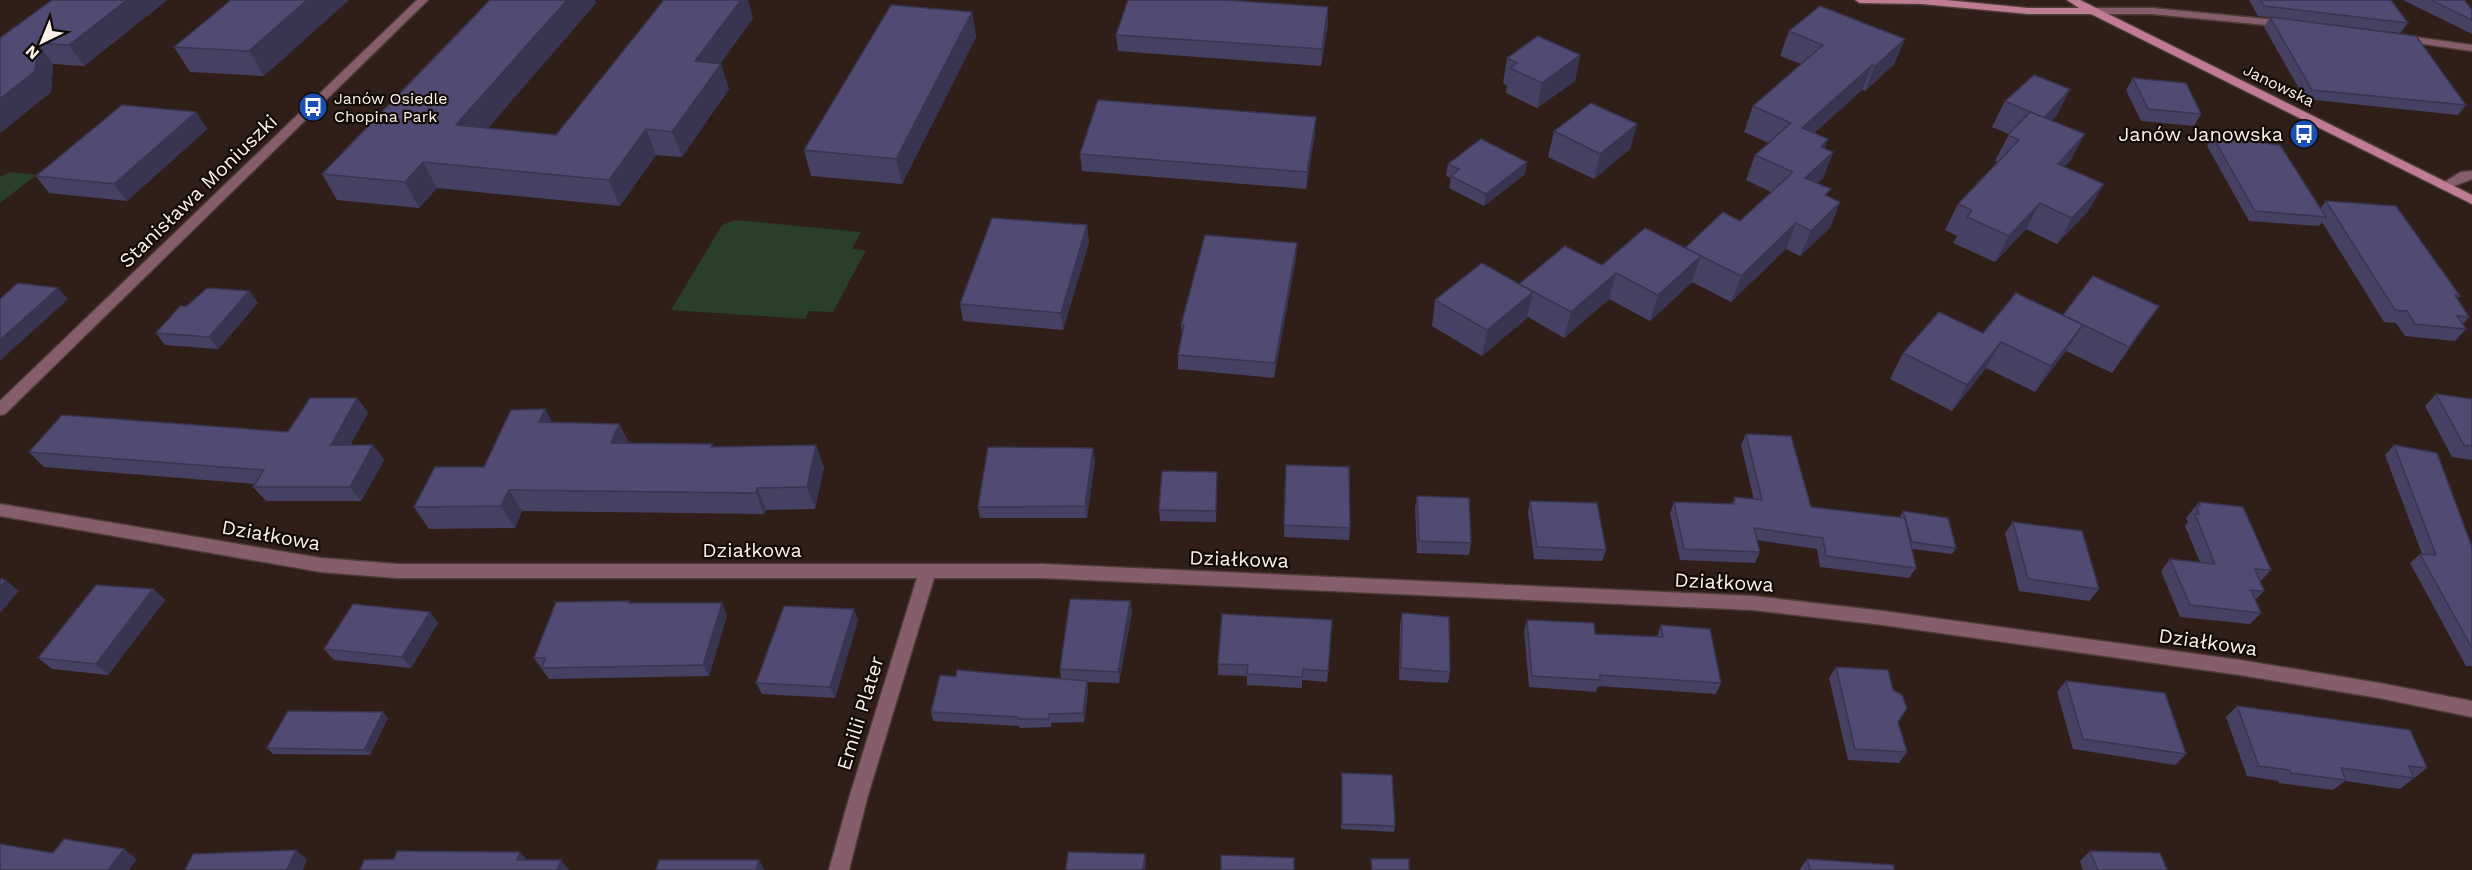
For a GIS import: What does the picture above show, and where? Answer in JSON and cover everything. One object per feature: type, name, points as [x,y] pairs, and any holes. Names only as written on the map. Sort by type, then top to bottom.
[{"type":"street","name":"Stanisława Moniuszki","points":[[0,410],[423,0]]},
{"type":"street","points":[[1860,0],[1925,1],[2007,10],[2152,11],[2303,26]]},
{"type":"street","name":"Janowska","points":[[2072,0],[2472,200]]},
{"type":"street","points":[[2394,37],[2472,48]]},
{"type":"street","points":[[2444,186],[2465,175],[2472,175]]},
{"type":"street","name":"Działkowa","points":[[0,510],[321,565],[397,571],[928,570],[1054,572],[1774,605],[1837,611],[2273,673],[2424,698],[2472,709]]},
{"type":"street","name":"Emilii Plater","points":[[838,870],[928,570]]},
{"type":"green space","points":[[10,172],[36,175],[0,203],[0,177]]},
{"type":"green space","points":[[735,220],[861,232],[852,249],[866,250],[833,312],[809,311],[805,319],[671,310],[722,225]]},
{"type":"building","points":[[52,0],[127,0],[69,45],[38,43],[35,71],[0,99],[0,38]]},
{"type":"building","points":[[231,0],[307,0],[249,51],[174,47]]},
{"type":"building","points":[[490,0],[567,0],[456,125],[556,135],[664,0],[741,0],[695,61],[721,64],[672,132],[646,129],[609,180],[423,162],[405,182],[322,174]]},
{"type":"building","points":[[1128,0],[1226,0],[1328,7],[1322,49],[1116,35]]},
{"type":"building","points":[[2261,0],[2391,0],[2408,23],[2264,6]]},
{"type":"building","points":[[2431,0],[2464,0],[2472,10],[2472,20]]},
{"type":"building","points":[[891,5],[972,12],[896,159],[804,150]]},
{"type":"building","points":[[1820,6],[1905,39],[1875,66],[1872,65],[1802,128],[1828,139],[1821,147],[1833,152],[1805,178],[1831,189],[1825,195],[1840,202],[1811,231],[1796,223],[1741,276],[1685,248],[1723,212],[1740,221],[1793,172],[1755,155],[1791,123],[1753,106],[1823,45],[1789,31]]},
{"type":"building","points":[[2270,17],[2416,36],[2466,105],[2312,90]]},
{"type":"building","points":[[1538,36],[1580,55],[1542,83],[1510,68],[1517,63],[1507,58]]},
{"type":"building","points":[[2034,75],[2070,89],[2044,118],[2005,101]]},
{"type":"building","points":[[2133,78],[2186,83],[2201,114],[2148,109]]},
{"type":"building","points":[[1098,100],[1316,117],[1307,172],[1080,154]]},
{"type":"building","points":[[1591,103],[1637,124],[1600,154],[1554,131]]},
{"type":"building","points":[[122,105],[196,112],[114,184],[36,176]]},
{"type":"building","points":[[2030,112],[2085,134],[2058,164],[2104,184],[2072,218],[2040,203],[2009,236],[1967,217],[1972,210],[1958,204],[2019,140],[2008,135]]},
{"type":"building","points":[[2213,137],[2280,145],[2326,217],[2255,211]]},
{"type":"building","points":[[1481,139],[1527,162],[1486,194],[1451,176],[1459,169],[1448,164]]},
{"type":"building","points":[[2326,201],[2396,206],[2460,296],[2455,295],[2469,317],[2457,316],[2466,329],[2415,324],[2407,311],[2395,310]]},
{"type":"building","points":[[992,218],[1087,225],[1061,313],[960,304]]},
{"type":"building","points":[[1645,228],[1701,256],[1658,295],[1616,273],[1571,312],[1519,284],[1565,246],[1602,265]]},
{"type":"building","points":[[1205,235],[1297,243],[1275,363],[1178,355],[1184,325],[1181,325]]},
{"type":"building","points":[[1482,263],[1533,292],[1487,330],[1435,300]]},
{"type":"building","points":[[2093,276],[2159,306],[2129,347],[2063,315]]},
{"type":"building","points":[[18,283],[58,288],[0,340],[0,299]]},
{"type":"building","points":[[207,288],[249,291],[209,337],[156,333],[180,306],[187,306]]},
{"type":"building","points":[[2016,293],[2083,325],[2051,366],[2001,342],[1967,385],[1903,353],[1939,312],[1983,333]]},
{"type":"building","points":[[2436,394],[2472,399],[2472,446],[2464,445]]},
{"type":"building","points":[[310,398],[357,398],[331,445],[373,445],[350,487],[253,487],[264,470],[29,452],[62,415],[288,432]]},
{"type":"building","points":[[545,409],[539,422],[619,424],[611,443],[713,444],[711,447],[816,445],[807,487],[757,488],[756,493],[509,490],[501,506],[414,507],[435,467],[484,467],[511,410]]},
{"type":"building","points":[[1746,434],[1791,436],[1811,507],[1905,518],[1916,568],[1826,556],[1823,538],[1754,528],[1760,552],[1684,549],[1674,502],[1734,504],[1735,497],[1762,500]]},
{"type":"building","points":[[2394,445],[2437,453],[2472,547],[2472,648],[2420,554],[2436,555]]},
{"type":"building","points":[[988,447],[1093,448],[1085,506],[978,507]]},
{"type":"building","points":[[1286,465],[1349,467],[1350,528],[1284,525]]},
{"type":"building","points":[[1162,471],[1217,472],[1216,511],[1159,510]]},
{"type":"building","points":[[1417,496],[1469,498],[1471,543],[1419,541]]},
{"type":"building","points":[[1530,501],[1597,503],[1606,550],[1537,547]]},
{"type":"building","points":[[2199,502],[2243,507],[2271,570],[2255,569],[2264,591],[2251,590],[2261,613],[2190,605],[2170,559],[2215,564],[2195,514],[2199,514],[2196,506],[2200,506]]},
{"type":"building","points":[[1903,511],[1948,518],[1956,548],[1912,542]]},
{"type":"building","points":[[2013,522],[2082,531],[2099,589],[2028,579]]},
{"type":"building","points":[[0,579],[6,580],[0,587]]},
{"type":"building","points":[[96,585],[153,589],[96,664],[38,658]]},
{"type":"building","points":[[1070,599],[1130,601],[1118,672],[1060,669]]},
{"type":"building","points":[[630,601],[629,603],[722,603],[703,665],[542,668],[545,658],[534,658],[556,602]]},
{"type":"building","points":[[353,604],[430,612],[402,657],[324,649]]},
{"type":"building","points":[[784,606],[854,609],[830,687],[756,683]]},
{"type":"building","points":[[1402,613],[1449,617],[1450,672],[1401,668]]},
{"type":"building","points":[[1222,614],[1332,620],[1328,671],[1303,669],[1302,677],[1247,674],[1248,665],[1218,664]]},
{"type":"building","points":[[1527,620],[1594,623],[1595,634],[1663,637],[1661,625],[1710,629],[1721,683],[1600,675],[1600,680],[1532,676]]},
{"type":"building","points":[[1836,667],[1888,670],[1893,690],[1902,695],[1907,708],[1898,722],[1907,752],[1855,749]]},
{"type":"building","points":[[957,670],[1087,681],[1083,713],[1049,714],[1049,719],[1018,719],[1018,717],[931,712],[940,675],[956,677]]},
{"type":"building","points":[[2066,681],[2165,693],[2186,754],[2083,739]]},
{"type":"building","points":[[2237,706],[2410,730],[2427,768],[2409,766],[2414,778],[2341,768],[2346,780],[2291,773],[2290,770],[2259,766]]},
{"type":"building","points":[[288,711],[383,712],[364,750],[267,748]]},
{"type":"building","points":[[1342,773],[1392,775],[1395,826],[1342,824]]},
{"type":"building","points":[[64,839],[124,849],[108,870],[0,870],[0,844],[53,853]]},
{"type":"building","points":[[296,850],[287,870],[185,870],[193,854]]},
{"type":"building","points":[[397,851],[520,852],[517,860],[561,860],[557,870],[360,870],[364,860],[394,859]]},
{"type":"building","points":[[2090,851],[2160,853],[2167,870],[2098,870]]},
{"type":"building","points":[[1068,852],[1145,854],[1143,870],[1066,870]]},
{"type":"building","points":[[1221,855],[1294,858],[1294,870],[1221,870]]},
{"type":"building","points":[[1371,859],[1409,859],[1409,870],[1372,870]]},
{"type":"building","points":[[1807,859],[1893,865],[1894,870],[1810,870]]},
{"type":"building","points":[[659,860],[759,860],[756,870],[656,870]]},
{"type":"place","name":"Janów Osiedle Chopina Park","points":[[313,107]]},
{"type":"place","name":"Janów Janowska","points":[[2304,134]]}]
